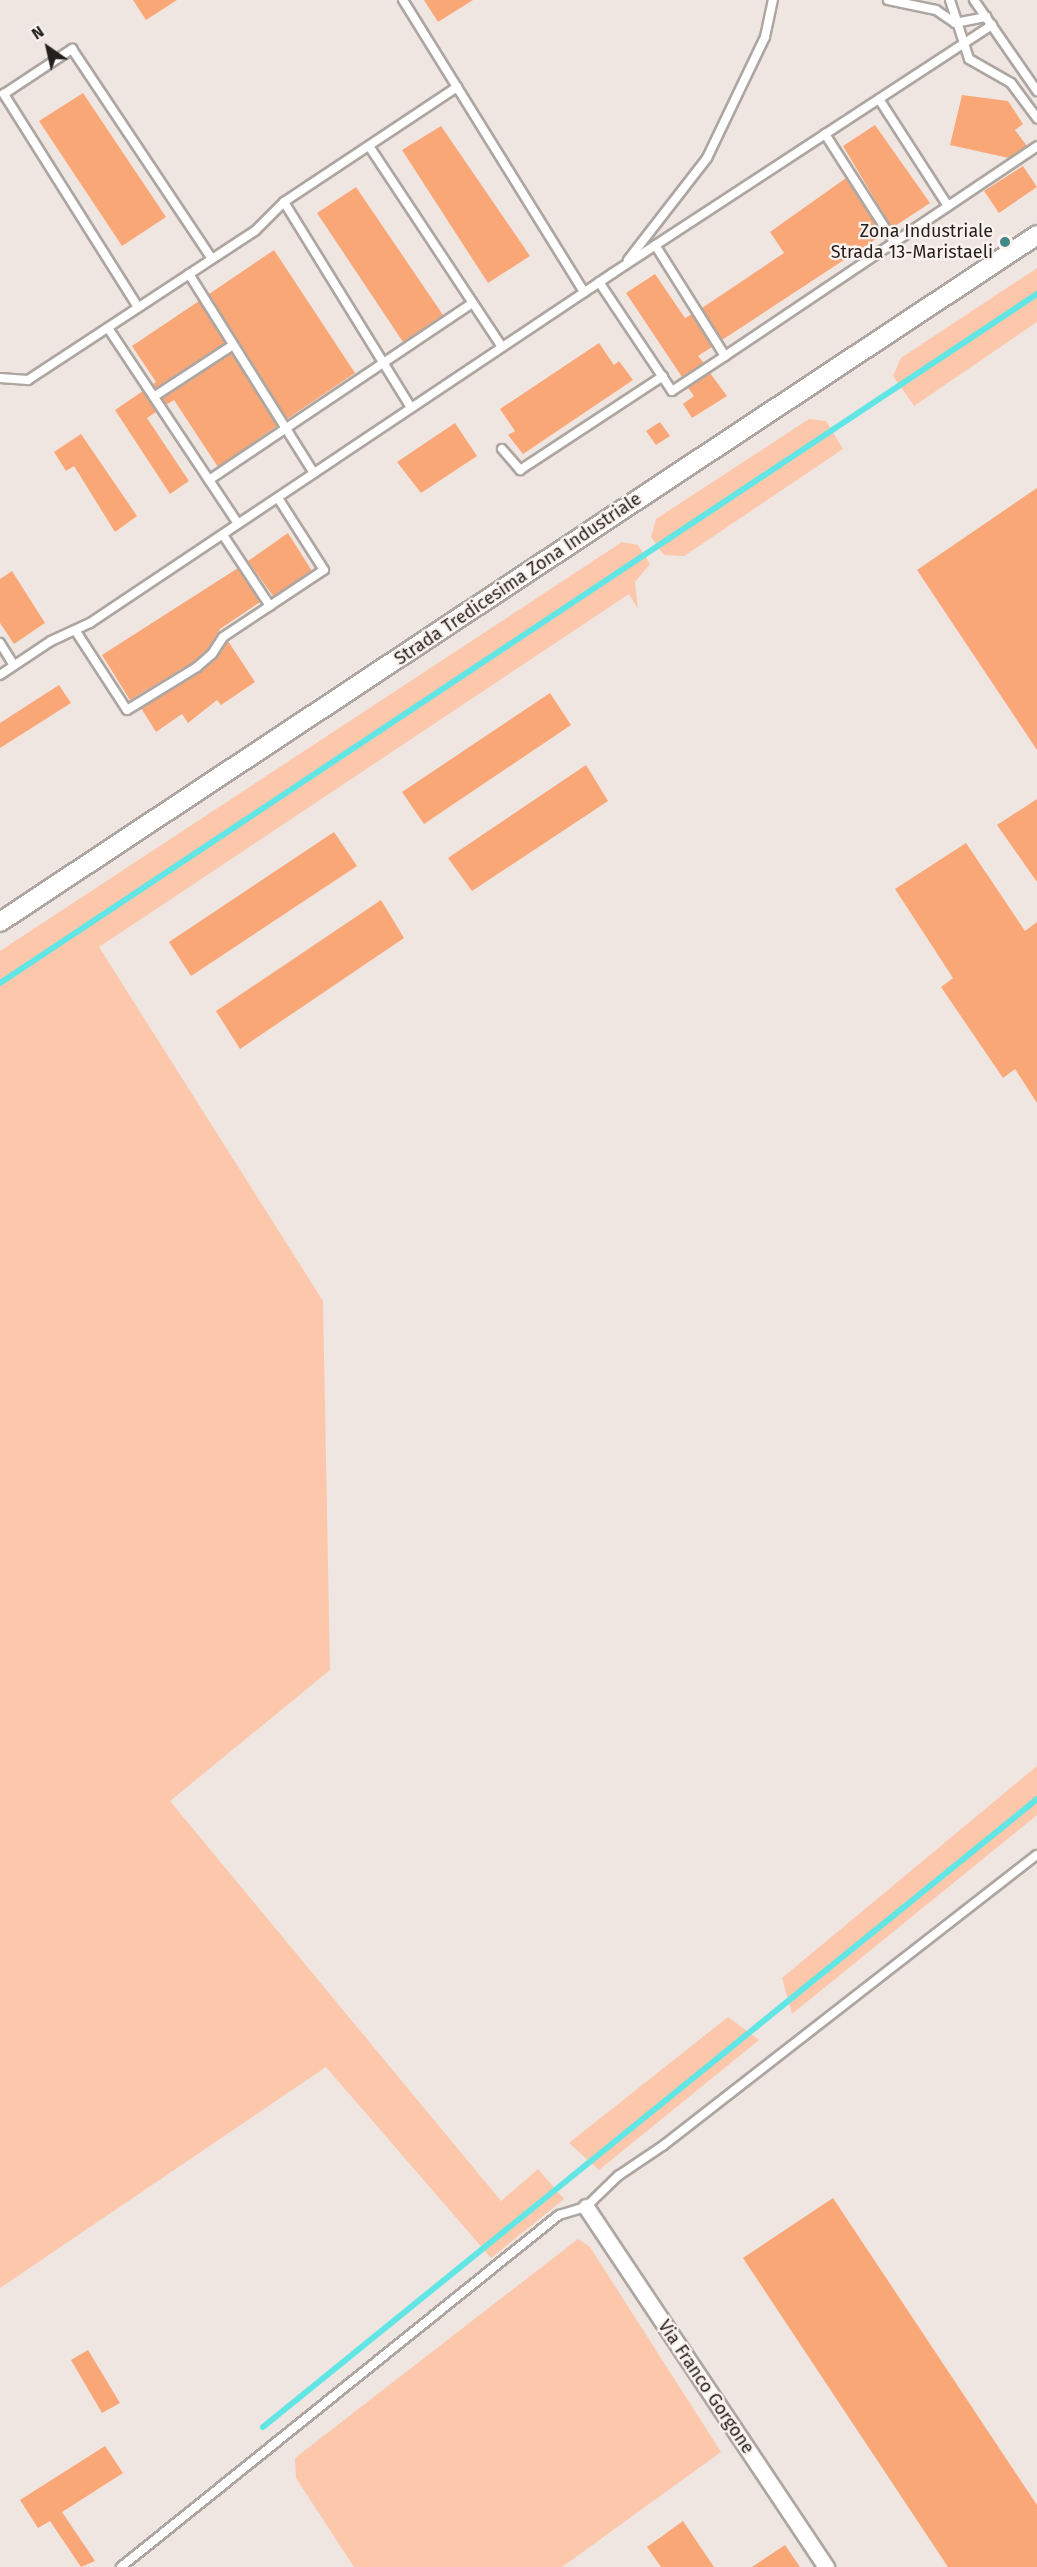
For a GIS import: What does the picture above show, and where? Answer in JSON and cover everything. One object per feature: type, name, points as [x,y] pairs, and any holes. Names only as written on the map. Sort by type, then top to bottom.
[{"type":"street","name":"Strada Tredicesima Zona Industriale","points":[[0,922],[1037,235]]},
{"type":"street","name":"Via Franco Gorgone","points":[[586,2207],[826,2567]]},
{"type":"lane","points":[[403,0],[584,292]]},
{"type":"lane","points":[[624,266],[707,158],[765,38],[773,0]]},
{"type":"lane","points":[[888,0],[936,10],[956,23],[986,17]]},
{"type":"lane","points":[[950,0],[961,45],[969,59],[1011,83],[1037,118]]},
{"type":"lane","points":[[974,0],[1037,91]]},
{"type":"lane","points":[[0,675],[75,630],[278,498],[599,282],[992,25]]},
{"type":"lane","points":[[138,307],[4,94],[72,50],[212,259]]},
{"type":"lane","points":[[0,378],[28,380],[255,231],[284,202],[457,87]]},
{"type":"lane","points":[[879,99],[948,206]]},
{"type":"lane","points":[[825,134],[894,242]]},
{"type":"lane","points":[[369,146],[502,347]]},
{"type":"lane","points":[[599,282],[672,391],[1037,146]]},
{"type":"lane","points":[[284,202],[411,408]]},
{"type":"lane","points":[[655,245],[725,356]]},
{"type":"lane","points":[[189,274],[314,473]]},
{"type":"lane","points":[[209,480],[472,303]]},
{"type":"lane","points":[[108,328],[238,524]]},
{"type":"lane","points":[[155,396],[233,345]]},
{"type":"lane","points":[[502,449],[520,470],[663,376]]},
{"type":"lane","points":[[75,630],[127,710],[197,667],[212,654],[223,637],[324,570],[278,498]]},
{"type":"lane","points":[[223,534],[270,606]]},
{"type":"lane","points":[[0,643],[14,665]]},
{"type":"lane","points":[[121,2567],[559,2215],[586,2207],[618,2176],[664,2145],[1037,1855]]},
{"type":"shaded area","points":[[1037,268],[1037,322],[914,406],[893,376],[901,358]]},
{"type":"shaded area","points":[[809,419],[826,421],[843,449],[684,556],[664,555],[651,537],[656,519]]},
{"type":"shaded area","points":[[622,542],[638,545],[650,564],[635,582],[638,609],[629,594],[99,947],[323,1301],[330,1670],[170,1801],[501,2201],[538,2169],[564,2199],[491,2258],[326,2067],[0,2288],[0,951]]},
{"type":"shaded area","points":[[1037,1766],[1037,1815],[792,2014],[782,1978]]},
{"type":"shaded area","points":[[728,2017],[759,2040],[599,2170],[569,2143]]},
{"type":"shaded area","points":[[578,2239],[590,2247],[721,2452],[562,2567],[354,2567],[296,2478],[295,2458]]},
{"type":"building","points":[[133,0],[177,0],[146,20]]},
{"type":"building","points":[[424,0],[473,0],[438,22]]},
{"type":"building","points":[[83,93],[166,217],[122,246],[39,121]]},
{"type":"building","points":[[962,95],[1008,101],[1023,124],[1015,130],[1027,146],[1009,158],[950,145]]},
{"type":"building","points":[[875,125],[930,203],[892,228],[843,146]]},
{"type":"building","points":[[441,126],[530,256],[488,283],[402,150]]},
{"type":"building","points":[[1023,166],[1037,187],[999,213],[984,191]]},
{"type":"building","points":[[846,178],[882,235],[722,340],[702,308],[784,253],[770,232]]},
{"type":"building","points":[[356,187],[443,315],[403,342],[317,213]]},
{"type":"building","points":[[274,250],[355,373],[287,419],[209,294]]},
{"type":"building","points":[[655,274],[685,318],[692,314],[712,347],[698,356],[704,363],[682,377],[626,293]]},
{"type":"building","points":[[199,301],[225,343],[155,389],[153,384],[156,382],[132,346]]},
{"type":"building","points":[[599,343],[614,365],[619,361],[633,380],[523,454],[508,435],[515,431],[500,409]]},
{"type":"building","points":[[232,353],[277,426],[218,467],[174,400],[166,405],[162,399]]},
{"type":"building","points":[[710,373],[727,396],[692,418],[683,404],[694,396],[688,388]]},
{"type":"building","points":[[143,391],[156,412],[147,418],[189,481],[170,494],[115,410]]},
{"type":"building","points":[[660,422],[670,436],[656,445],[646,431]]},
{"type":"building","points":[[455,423],[477,456],[421,493],[397,462]]},
{"type":"building","points":[[81,434],[137,516],[115,532],[74,466],[66,471],[54,452]]},
{"type":"building","points":[[1037,488],[1037,750],[917,570]]},
{"type":"building","points":[[288,533],[312,571],[273,596],[248,561]]},
{"type":"building","points":[[238,568],[260,602],[220,629],[207,650],[193,662],[130,700],[102,655]]},
{"type":"building","points":[[12,571],[45,623],[14,644],[0,623],[0,579]]},
{"type":"building","points":[[228,641],[255,682],[221,705],[217,700],[188,723],[182,714],[156,732],[141,708],[201,672]]},
{"type":"building","points":[[59,685],[71,703],[0,748],[0,723]]},
{"type":"building","points":[[550,693],[571,725],[424,824],[402,792]]},
{"type":"building","points":[[586,765],[608,801],[472,891],[448,858]]},
{"type":"building","points":[[1037,799],[1037,882],[997,825]]},
{"type":"building","points":[[334,832],[357,866],[191,976],[169,942]]},
{"type":"building","points":[[966,843],[1025,931],[1037,922],[1037,1103],[1015,1069],[1003,1078],[941,987],[953,978],[895,889]]},
{"type":"building","points":[[381,900],[404,938],[240,1049],[216,1011]]},
{"type":"building","points":[[833,2198],[1037,2505],[1037,2567],[948,2567],[743,2258]]},
{"type":"building","points":[[88,2350],[120,2403],[102,2413],[71,2360]]},
{"type":"building","points":[[105,2446],[123,2473],[62,2512],[95,2561],[81,2567],[50,2521],[38,2528],[20,2500]]},
{"type":"building","points":[[683,2521],[714,2567],[661,2567],[647,2547]]},
{"type":"building","points":[[785,2545],[800,2567],[752,2567]]},
{"type":"waterway","points":[[0,983],[1037,294]]},
{"type":"waterway","points":[[263,2427],[1037,1799]]},
{"type":"place","name":"Zona Industriale Strada 13-Maristaeli","points":[[1005,242]]}]
